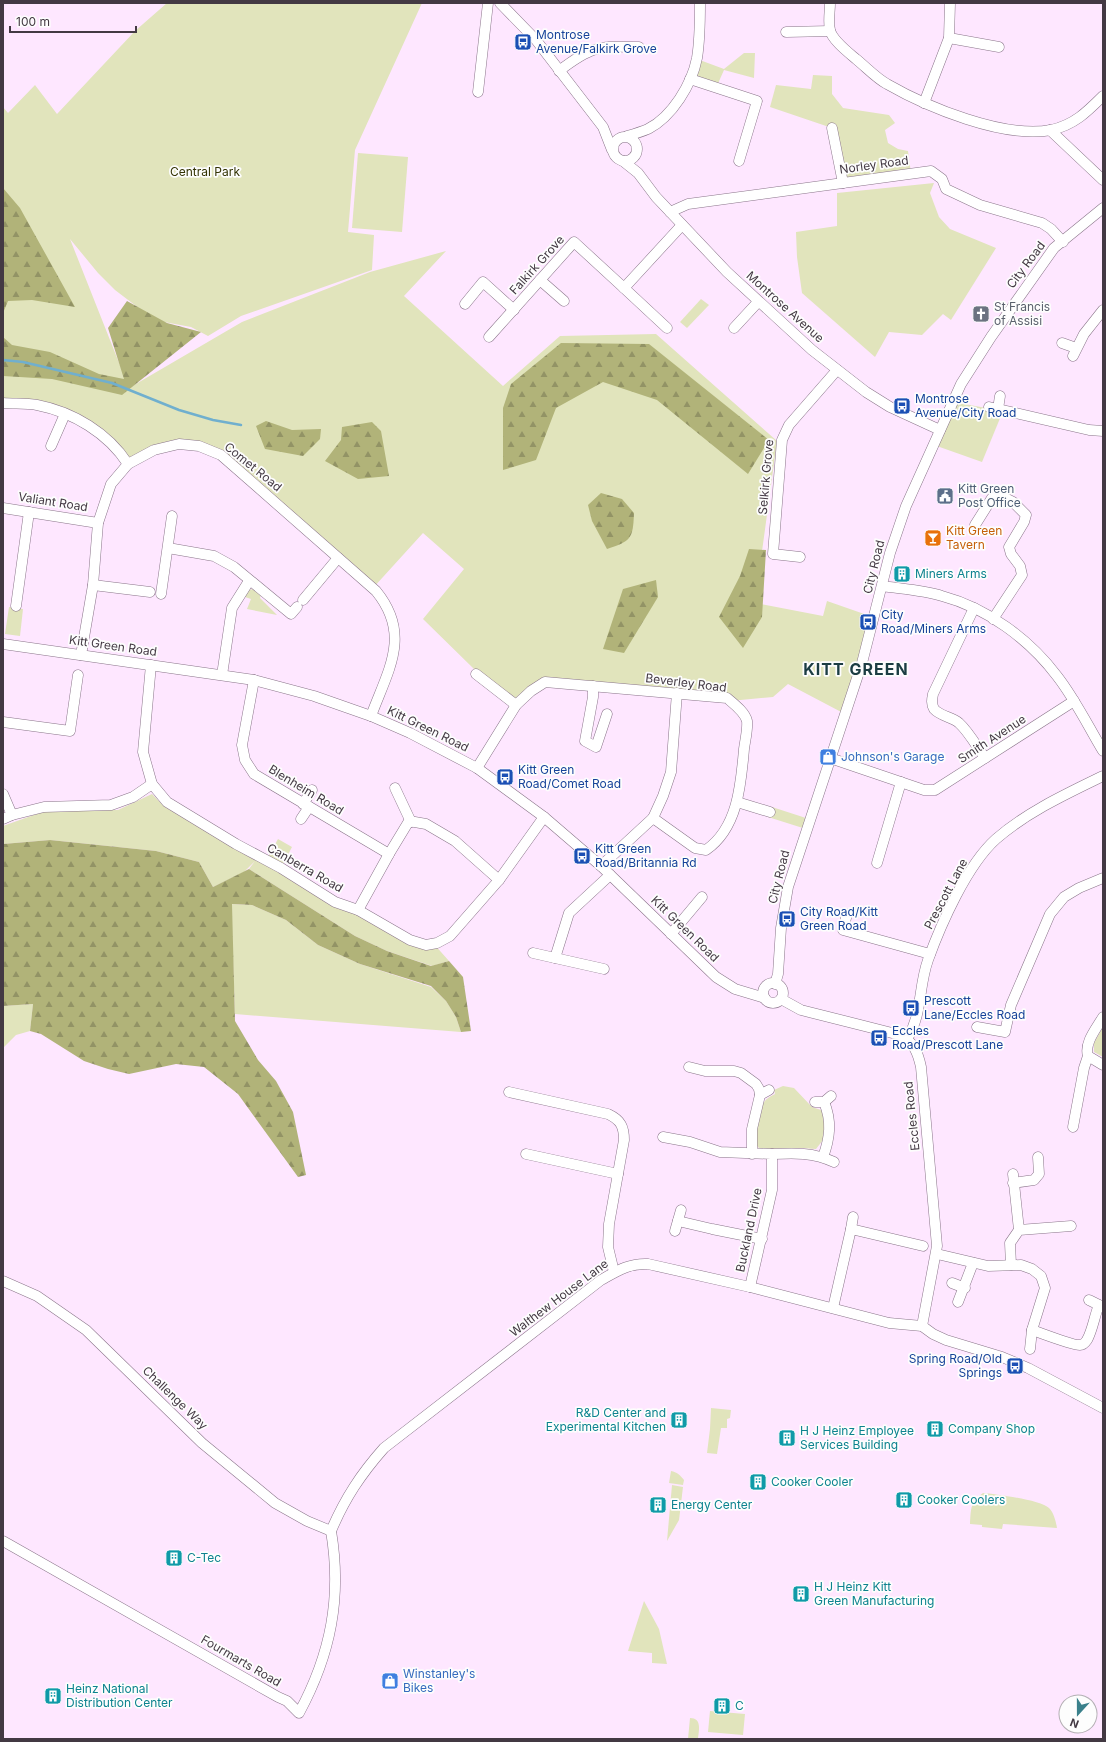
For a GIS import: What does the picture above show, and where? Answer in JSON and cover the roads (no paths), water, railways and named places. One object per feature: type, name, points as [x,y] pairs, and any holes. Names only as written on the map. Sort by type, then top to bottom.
[{"type":"street","points":[[478,92],[488,3]]},
{"type":"street","points":[[500,3],[536,40],[603,127],[616,157],[623,161],[631,160],[637,152],[648,129]]},
{"type":"street","points":[[612,150],[614,142],[617,139],[648,129],[664,116],[673,106],[690,79],[697,59],[700,34],[700,3]]},
{"type":"street","points":[[830,3],[830,31],[844,50],[886,84],[924,103],[988,125],[1014,130],[1039,131],[1062,127],[1083,116],[1103,96]]},
{"type":"street","points":[[924,103],[949,38],[950,3]]},
{"type":"street","points":[[786,32],[830,31]]},
{"type":"street","points":[[949,38],[999,47]]},
{"type":"street","points":[[560,71],[583,53],[598,48],[639,47]]},
{"type":"street","points":[[690,79],[757,101],[739,161]]},
{"type":"street","points":[[603,127],[634,140],[637,152],[638,173]]},
{"type":"street","points":[[832,128],[842,183]]},
{"type":"street","points":[[1050,130],[1103,180]]},
{"type":"street","name":"Montrose Avenue","points":[[623,161],[638,173],[656,197],[682,225],[758,302],[837,370],[866,392],[890,407],[940,430]]},
{"type":"street","name":"Norley Road","points":[[670,212],[688,204],[931,171],[942,180],[946,189],[980,205],[1042,223],[1051,229],[1063,242]]},
{"type":"street","name":"City Road","points":[[776,984],[781,928],[788,887],[862,663],[900,522],[940,430],[968,371],[1054,248],[1103,208]]},
{"type":"street","points":[[624,288],[682,225]]},
{"type":"street","name":"Falkirk Grove","points":[[488,337],[574,242],[667,328]]},
{"type":"street","points":[[540,280],[564,301]]},
{"type":"street","points":[[465,304],[484,282],[514,310]]},
{"type":"street","points":[[734,328],[758,302]]},
{"type":"street","points":[[1062,343],[1074,352],[1084,334],[1103,310]]},
{"type":"street","name":"Selkirk Grove","points":[[800,558],[773,554],[782,440],[789,425],[837,370]]},
{"type":"street","points":[[1000,396],[993,408],[1090,430],[1103,431]]},
{"type":"street","points":[[3,403],[36,405],[65,414],[98,431],[123,456],[128,464]]},
{"type":"street","points":[[51,446],[65,414]]},
{"type":"street","name":"Comet Road","points":[[81,655],[93,585],[98,523],[111,484],[128,464],[154,450],[179,444],[199,446],[222,455],[381,597],[391,614],[394,626],[394,649],[371,716]]},
{"type":"street","points":[[975,525],[992,498],[999,495],[1013,502],[1026,515],[1024,522],[1010,547],[1010,554],[1020,566],[1022,575],[994,619]]},
{"type":"street","name":"Valiant Road","points":[[3,508],[98,523]]},
{"type":"street","points":[[16,606],[29,512]]},
{"type":"street","points":[[161,594],[172,516]]},
{"type":"street","points":[[168,548],[214,556],[234,567],[249,581],[291,614],[338,558]]},
{"type":"street","points":[[222,675],[232,608],[249,581]]},
{"type":"street","points":[[93,585],[150,592]]},
{"type":"street","points":[[882,586],[943,596],[974,608],[1014,632],[1057,676],[1074,701],[1103,751]]},
{"type":"street","points":[[974,608],[933,694],[932,705],[939,713],[950,717],[960,724],[985,758]]},
{"type":"street","name":"Kitt Green Road","points":[[3,644],[254,680],[314,696],[371,716],[436,746],[477,768],[544,817],[601,866],[716,977],[727,985],[741,992],[765,998]]},
{"type":"street","name":"Canberra Road","points":[[151,665],[143,752],[152,784],[171,800],[236,844],[281,868],[335,902],[358,910],[410,940],[426,944],[437,943],[450,936],[499,880],[544,817]]},
{"type":"street","points":[[476,674],[516,705]]},
{"type":"street","points":[[3,722],[70,731],[78,675]]},
{"type":"street","name":"Blenheim Road","points":[[254,680],[242,745],[245,760],[254,774],[388,854]]},
{"type":"street","name":"Beverley Road","points":[[477,768],[516,705],[531,691],[545,682],[727,698],[738,708],[747,721],[740,789],[734,813],[724,830],[714,845],[706,850],[695,848],[652,818]]},
{"type":"street","points":[[593,686],[593,697],[585,740],[596,747],[607,714]]},
{"type":"street","points":[[601,866],[652,818],[663,796],[671,772],[677,693]]},
{"type":"street","name":"Smith Avenue","points":[[830,758],[924,790],[935,790],[1074,701]]},
{"type":"street","name":"Prescott Lane","points":[[907,1038],[916,1023],[922,983],[930,954],[946,917],[976,863],[995,840],[1026,817],[1103,776]]},
{"type":"street","points":[[877,863],[901,782]]},
{"type":"street","points":[[3,794],[7,817],[44,807],[111,805],[133,797],[152,784]]},
{"type":"street","points":[[395,788],[412,822]]},
{"type":"street","points":[[302,819],[312,790]]},
{"type":"street","points":[[737,802],[770,812]]},
{"type":"street","points":[[358,910],[388,854],[409,822],[426,824],[455,842],[499,880]]},
{"type":"street","points":[[555,958],[569,913],[610,875]]},
{"type":"street","points":[[977,1027],[1005,1032],[1011,1004],[1050,914],[1064,897],[1079,888],[1103,878]]},
{"type":"street","points":[[671,934],[702,897]]},
{"type":"street","points":[[848,914],[843,930],[930,954]]},
{"type":"street","points":[[533,953],[604,969]]},
{"type":"street","points":[[771,984],[780,986],[783,990],[781,999],[773,1003],[765,998],[764,992],[766,987],[771,984]]},
{"type":"street","points":[[781,999],[801,1010],[894,1033],[907,1038]]},
{"type":"street","points":[[1073,1126],[1084,1068],[1088,1056],[1086,1050],[1103,1017]]},
{"type":"street","name":"Eccles Road","points":[[907,1038],[916,1050],[921,1067],[936,1227],[937,1254],[922,1326]]},
{"type":"street","points":[[1088,1056],[1103,1065]]},
{"type":"street","points":[[689,1067],[705,1071],[734,1071],[756,1084],[759,1089],[765,1092],[752,1129],[752,1154]]},
{"type":"street","points":[[509,1092],[608,1114],[617,1119],[623,1127],[624,1132],[618,1174],[609,1224],[608,1248],[614,1272]]},
{"type":"street","points":[[823,1100],[829,1117],[830,1130],[823,1157]]},
{"type":"street","points":[[663,1137],[690,1142],[720,1152],[752,1154],[800,1153],[823,1157],[834,1162]]},
{"type":"street","points":[[526,1154],[618,1174]]},
{"type":"street","name":"Buckland Drive","points":[[750,1287],[772,1190],[772,1154]]},
{"type":"street","points":[[1011,1265],[1010,1243],[1019,1230],[1013,1179],[1034,1180],[1039,1174],[1038,1157]]},
{"type":"street","points":[[675,1231],[680,1210]]},
{"type":"street","points":[[833,1308],[853,1217]]},
{"type":"street","points":[[678,1221],[712,1230],[762,1239]]},
{"type":"street","points":[[1019,1230],[1071,1226]]},
{"type":"street","points":[[851,1229],[905,1247],[923,1246]]},
{"type":"street","points":[[937,1254],[988,1266],[1022,1265],[1032,1269],[1041,1276],[1045,1284],[1044,1293],[1036,1313],[1030,1349]]},
{"type":"street","points":[[958,1302],[974,1263]]},
{"type":"street","name":"Walthew House Lane","points":[[332,1531],[340,1509],[350,1491],[384,1448],[601,1280],[632,1264],[648,1264],[750,1287],[889,1323],[922,1326]]},
{"type":"street","name":"Challenge Way","points":[[3,1280],[37,1296],[86,1330],[202,1443],[275,1503],[307,1521],[332,1531]]},
{"type":"street","points":[[952,1283],[965,1288]]},
{"type":"street","points":[[1032,1330],[1072,1344],[1084,1344],[1094,1325],[1097,1304]]},
{"type":"street","points":[[922,1326],[933,1334],[946,1340],[1002,1357],[1028,1368],[1103,1408]]},
{"type":"street","name":"Fourmarts Road","points":[[3,1541],[287,1701],[299,1713],[319,1670],[329,1639],[336,1582],[336,1558],[332,1531]]},
{"type":"waterway","points":[[3,360],[23,362],[112,383],[179,410],[213,420],[241,425]]},
{"type":"place","name":"Montrose Avenue/Falkirk Grove","points":[[523,42]]},
{"type":"place","name":"St Francis of Assisi","points":[[981,314]]},
{"type":"place","name":"Montrose Avenue/City Road","points":[[902,406]]},
{"type":"place","name":"Kitt Green Post Office","points":[[945,496]]},
{"type":"place","name":"Kitt Green Tavern","points":[[933,538]]},
{"type":"place","name":"Miners Arms","points":[[902,574]]},
{"type":"place","name":"City Road/Miners Arms","points":[[868,622]]},
{"type":"place","name":"Johnson's Garage","points":[[828,757]]},
{"type":"place","name":"Kitt Green Road/Comet Road","points":[[505,777]]},
{"type":"place","name":"Kitt Green Road/Britannia Rd","points":[[582,856]]},
{"type":"place","name":"City Road/Kitt Green Road","points":[[787,919]]},
{"type":"place","name":"Prescott Lane/Eccles Road","points":[[911,1008]]},
{"type":"place","name":"Eccles Road/Prescott Lane","points":[[879,1038]]},
{"type":"place","name":"Spring Road/Old Springs","points":[[1015,1366]]},
{"type":"place","name":"R&D Center and Experimental Kitchen","points":[[679,1420]]},
{"type":"place","name":"Company Shop","points":[[935,1429]]},
{"type":"place","name":"H J Heinz Employee Services Building","points":[[787,1438]]},
{"type":"place","name":"Cooker Cooler","points":[[758,1482]]},
{"type":"place","name":"Cooker Coolers","points":[[904,1500]]},
{"type":"place","name":"Energy Center","points":[[658,1505]]},
{"type":"place","name":"C-Tec","points":[[174,1558]]},
{"type":"place","name":"H J Heinz Kitt Green Manufacturing","points":[[801,1594]]},
{"type":"place","name":"Winstanley's Bikes","points":[[390,1681]]},
{"type":"place","name":"Heinz National Distribution Center","points":[[53,1696]]},
{"type":"place","name":"C","points":[[722,1706]]},
{"type":"district","name":"KITT GREEN","points":[[856,669]]},
{"type":"park label","name":"Central Park","points":[[205,172]]}]
